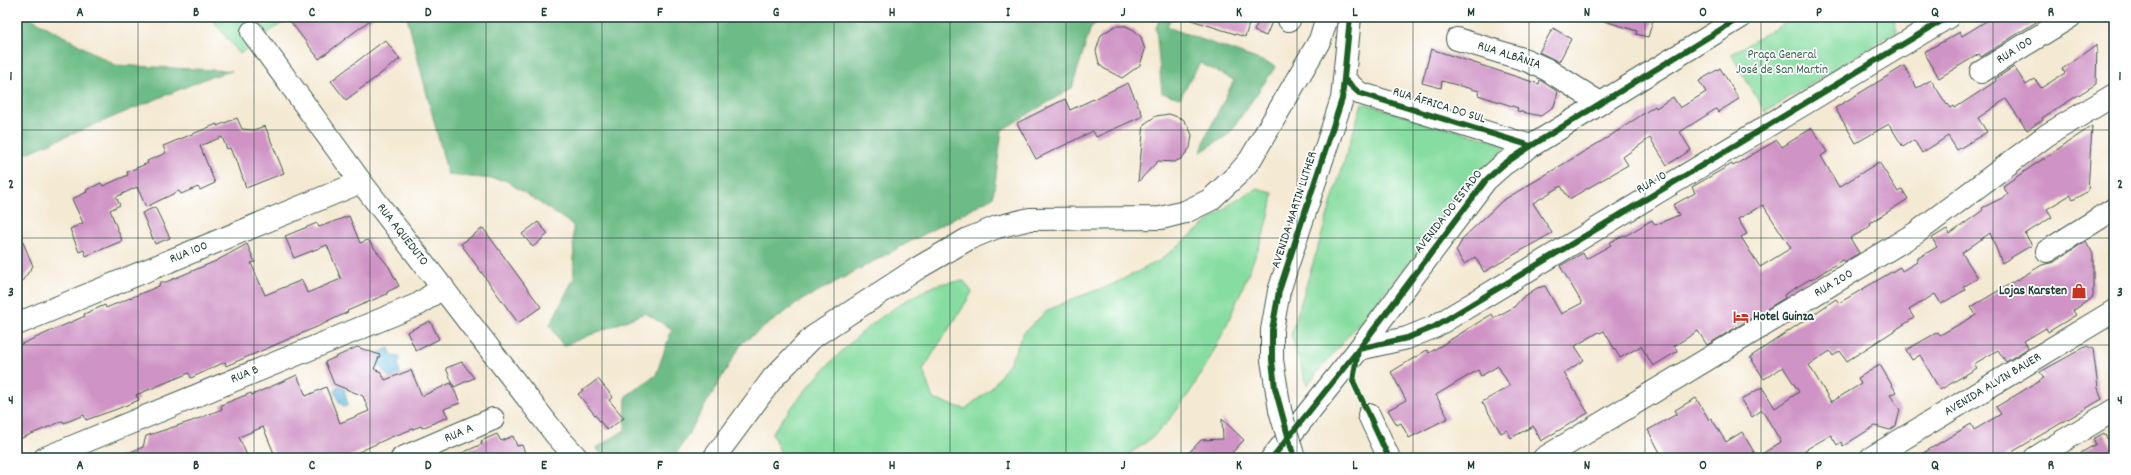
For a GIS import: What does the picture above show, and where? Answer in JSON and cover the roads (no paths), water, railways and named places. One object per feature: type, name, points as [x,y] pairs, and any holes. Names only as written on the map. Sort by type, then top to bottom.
[{"type":"street","points":[[714,458],[773,378],[813,337],[918,268],[968,239],[997,227],[1030,219],[1161,218],[1185,212],[1210,200],[1238,174],[1250,160],[1320,40],[1327,17]]},
{"type":"street","name":"AVENIDA MARTIN LUTHER","points":[[1294,458],[1280,410],[1272,360],[1272,330],[1279,292],[1334,126],[1345,80],[1350,17]]},
{"type":"street","name":"AVENIDA DO ESTADO","points":[[1272,458],[1359,349],[1486,180],[1504,164],[1531,146],[1741,17]]},
{"type":"street","name":"RUA 10","points":[[1359,349],[1407,338],[1434,327],[1948,17]]},
{"type":"street","name":"RUA 100","points":[[1981,72],[2070,17]]},
{"type":"street","name":"RUA AQUEDUTO","points":[[252,32],[361,182],[556,435],[577,458]]},
{"type":"street","name":"RUA ALBÂNIA","points":[[1457,39],[1526,60],[1546,69],[1600,103]]},
{"type":"street","name":"RUA ÁFRICA DO SUL","points":[[1345,80],[1352,89],[1359,93],[1531,146]]},
{"type":"street","name":"RUA 200","points":[[1544,458],[1916,233],[2047,135],[2114,95]]},
{"type":"street","name":"RUA 100","points":[[17,324],[361,182]]},
{"type":"street","points":[[2047,251],[2114,209]]},
{"type":"street","name":"RUA B","points":[[45,458],[419,304],[443,287]]},
{"type":"street","name":"AVENIDA ALVIN BAUER","points":[[1871,458],[2114,311]]},
{"type":"street","points":[[2035,458],[2114,410]]},
{"type":"street","points":[[1369,415],[1389,458]]},
{"type":"street","name":"RUA A","points":[[402,458],[493,419]]},
{"type":"street","name":"RUA AQUEDUTO","points":[[556,435],[567,458]]},
{"type":"water","points":[[389,348],[392,356],[399,357],[400,361],[398,364],[400,375],[390,378],[376,364],[379,357],[376,354]]},
{"type":"water","points":[[338,387],[344,388],[348,405],[344,407],[340,404],[335,391]]},
{"type":"place","name":"Lojas Karsten","points":[[2079,291]]},
{"type":"place","name":"Hotel Guinza","points":[[1741,317]]},
{"type":"park label","name":"Praça General José de San Martin","points":[[1782,62]]}]
